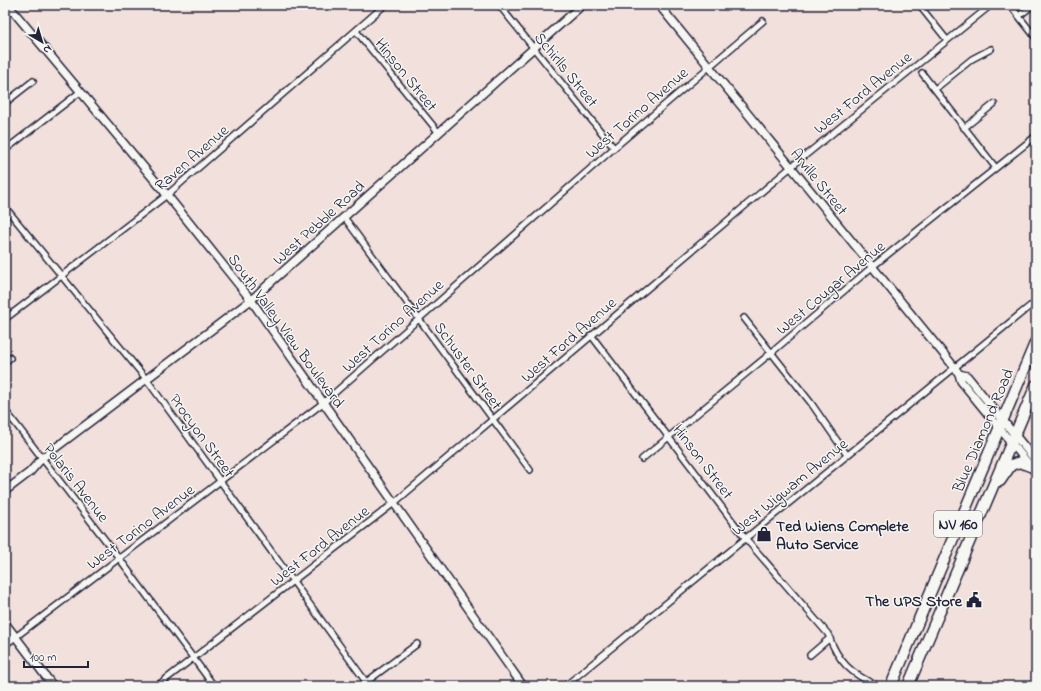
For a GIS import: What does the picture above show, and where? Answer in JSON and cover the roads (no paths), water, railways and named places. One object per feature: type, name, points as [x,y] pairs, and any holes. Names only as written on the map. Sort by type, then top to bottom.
[{"type":"highway","name":"Blue Diamond Road","points":[[891,686],[1000,423],[1036,341]]},
{"type":"highway","name":"Blue Diamond Road","points":[[908,686],[1036,385]]},
{"type":"highway","points":[[992,489],[1005,475],[1011,465],[1020,462],[1034,467]]},
{"type":"street","name":"South Valley View Boulevard","points":[[8,5],[167,195],[252,300],[323,404],[523,686]]},
{"type":"street","name":"Raven Avenue","points":[[5,319],[167,195],[385,5]]},
{"type":"street","name":"Schirlls Street","points":[[499,5],[614,148]]},
{"type":"street","name":"West Pebble Road","points":[[5,491],[30,472],[42,458],[252,300],[582,5]]},
{"type":"street","name":"Arville Street","points":[[659,5],[954,368],[960,374],[967,376],[1000,423],[1034,467]]},
{"type":"street","name":"West Ford Avenue","points":[[157,686],[394,503],[791,167],[991,5]]},
{"type":"street","points":[[1010,5],[1036,38]]},
{"type":"street","points":[[1019,16],[1033,5]]},
{"type":"street","points":[[923,10],[947,40]]},
{"type":"street","name":"West Torino Avenue","points":[[5,645],[323,404],[418,318],[763,21]]},
{"type":"street","name":"Hinson Street","points":[[356,31],[439,133]]},
{"type":"street","points":[[935,89],[972,59],[991,49]]},
{"type":"street","points":[[922,73],[996,168]]},
{"type":"street","points":[[5,103],[33,81]]},
{"type":"street","points":[[6,148],[80,92]]},
{"type":"street","points":[[964,128],[994,104]]},
{"type":"street","name":"West Cougar Avenue","points":[[642,459],[670,438],[872,267],[1036,136]]},
{"type":"street","name":"Procyon Street","points":[[5,207],[147,380],[367,684]]},
{"type":"street","name":"Schuster Street","points":[[344,217],[530,470]]},
{"type":"street","name":"West Wigwam Avenue","points":[[565,686],[1030,306]]},
{"type":"street","points":[[744,318],[811,403],[847,455]]},
{"type":"street","name":"Hinson Street","points":[[591,335],[746,539],[828,634],[835,652],[846,666],[852,672],[878,686]]},
{"type":"street","points":[[5,362],[10,358]]},
{"type":"street","name":"Polaris Avenue","points":[[5,410],[119,558],[214,686]]},
{"type":"street","points":[[5,623],[53,686]]},
{"type":"street","points":[[810,655],[830,638]]},
{"type":"street","points":[[361,686],[367,684],[417,644]]},
{"type":"place","name":"Ted Wiens Complete Auto Service","points":[[764,534]]},
{"type":"place","name":"The UPS Store","points":[[974,600]]}]
